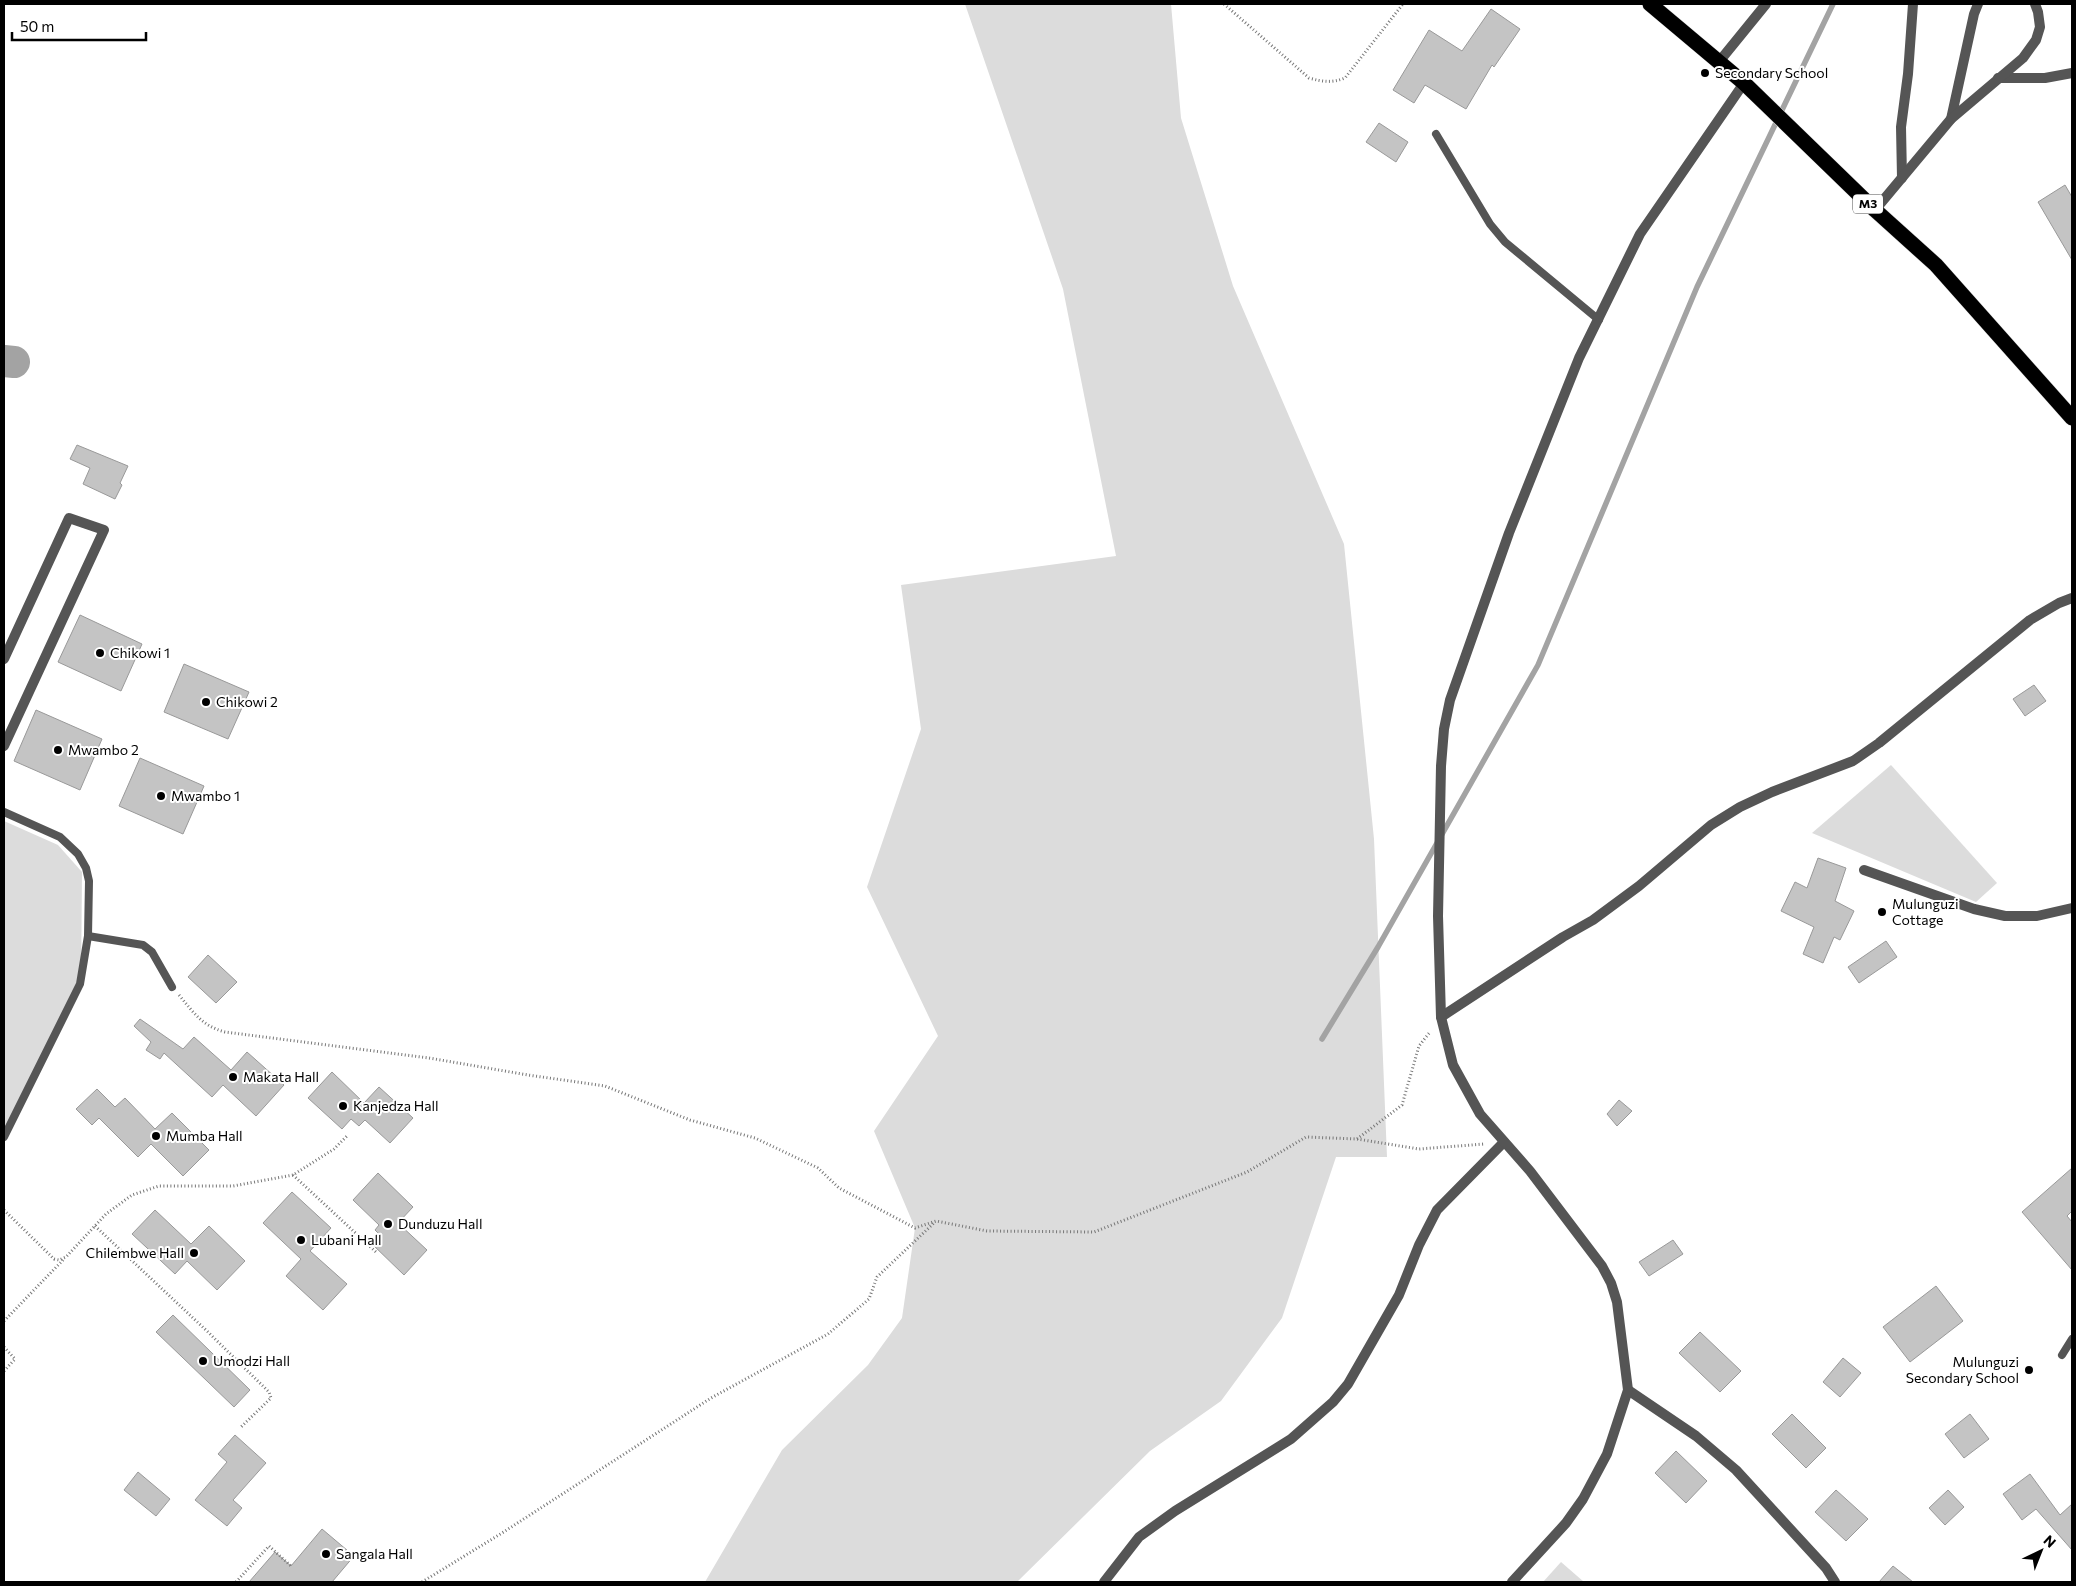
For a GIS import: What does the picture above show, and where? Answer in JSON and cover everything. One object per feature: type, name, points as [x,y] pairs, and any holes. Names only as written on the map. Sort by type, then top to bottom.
[{"type":"highway","name":"M3","points":[[1650,4],[1744,83],[1875,210],[1936,265],[2072,418]]},
{"type":"street","points":[[1718,63],[1766,4]]},
{"type":"street","points":[[1902,178],[1901,127],[1908,74],[1913,4]]},
{"type":"street","points":[[1951,119],[1974,14],[1978,4]]},
{"type":"street","points":[[1875,210],[1951,119],[2023,58],[2036,40],[2040,27],[2035,4]]},
{"type":"street","points":[[1998,78],[2045,78],[2072,73]]},
{"type":"street","points":[[1512,1582],[1566,1523],[1583,1499],[1607,1454],[1628,1390],[1617,1302],[1612,1283],[1602,1266],[1548,1194],[1480,1114],[1453,1065],[1441,1017],[1438,916],[1441,766],[1444,729],[1450,700],[1509,533],[1579,358],[1640,234],[1744,83]]},
{"type":"street","points":[[4,659],[69,518],[104,530],[4,746]]},
{"type":"street","points":[[1441,1017],[1543,950],[1593,920],[1639,886],[1711,825],[1740,807],[1772,792],[1853,761],[2030,620],[2059,603],[2072,598]]},
{"type":"street","points":[[1864,870],[1974,909],[2005,916],[2037,916],[2072,908]]},
{"type":"street","points":[[1104,1582],[1139,1537],[1175,1511],[1291,1439],[1333,1402],[1348,1384],[1395,1303],[1419,1245],[1437,1210],[1504,1142]]},
{"type":"street","points":[[1628,1390],[1696,1436],[1736,1470],[1826,1568],[1835,1582]]},
{"type":"lane","points":[[1436,134],[1490,224],[1505,242],[1598,320]]},
{"type":"lane","points":[[4,812],[60,837],[78,854],[86,868],[89,881],[88,936],[82,976],[4,1137]]},
{"type":"lane","points":[[88,936],[143,945],[152,952],[172,987]]},
{"type":"lane","points":[[2062,1355],[2072,1339]]},
{"type":"path","points":[[1224,4],[1309,78],[1324,82],[1336,82],[1345,78],[1403,4]]},
{"type":"path","points":[[172,987],[202,1022],[211,1029],[429,1058],[604,1086],[690,1120],[755,1138],[818,1168],[839,1188],[915,1228],[936,1221],[987,1231],[1094,1232],[1247,1172],[1306,1137],[1357,1139],[1419,1149],[1504,1142]]},
{"type":"path","points":[[1357,1139],[1402,1105],[1419,1046],[1441,1017]]},
{"type":"path","points":[[4,1321],[106,1214],[132,1196],[159,1186],[233,1186],[293,1175],[334,1149],[348,1135]]},
{"type":"path","points":[[293,1175],[377,1253]]},
{"type":"path","points":[[4,1210],[54,1259],[60,1260],[66,1256]]},
{"type":"path","points":[[422,1582],[502,1533],[711,1398],[828,1334],[869,1299],[877,1277],[936,1221]]},
{"type":"path","points":[[95,1226],[269,1392],[270,1398],[242,1427]]},
{"type":"path","points":[[4,1347],[15,1359],[4,1372]]},
{"type":"path","points":[[236,1582],[269,1546],[291,1566]]},
{"type":"shaded area","points":[[965,4],[1171,4],[1181,118],[1233,286],[1344,544],[1374,839],[1387,1157],[1336,1157],[1282,1318],[1221,1401],[1150,1451],[1017,1582],[705,1582],[782,1450],[868,1365],[902,1318],[915,1228],[874,1131],[938,1036],[867,887],[921,729],[901,585],[1116,556],[1063,289]]},
{"type":"shaded area","points":[[1891,765],[1997,883],[1976,902],[1812,833]]},
{"type":"shaded area","points":[[4,821],[58,845],[82,872],[81,983],[4,1135]]},
{"type":"shaded area","points":[[1561,1562],[1584,1582],[1543,1582]]},
{"type":"building","points":[[1491,9],[1520,29],[1494,67],[1492,65],[1466,109],[1425,85],[1414,103],[1393,90],[1429,30],[1462,51]]},
{"type":"building","points":[[1379,123],[1408,142],[1396,162],[1366,142]]},
{"type":"building","points":[[2065,185],[2072,197],[2072,260],[2038,202]]},
{"type":"building","points":[[77,445],[128,466],[115,499],[83,484],[90,468],[70,459]]},
{"type":"building","name":"Chikowi 1","points":[[80,615],[142,644],[121,691],[58,662]]},
{"type":"building","name":"Chikowi 2","points":[[184,664],[249,692],[228,739],[164,712]]},
{"type":"building","points":[[2034,685],[2046,701],[2025,716],[2013,699]]},
{"type":"building","name":"Mwambo 2","points":[[36,710],[102,739],[80,790],[14,761]]},
{"type":"building","name":"Mwambo 1","points":[[140,758],[204,786],[183,834],[119,806]]},
{"type":"building","points":[[1818,858],[1846,868],[1835,901],[1854,911],[1840,940],[1834,937],[1823,963],[1803,954],[1814,927],[1781,911],[1795,882],[1807,888]]},
{"type":"building","points":[[1886,941],[1897,957],[1859,983],[1848,967]]},
{"type":"building","points":[[208,955],[237,982],[216,1003],[188,977]]},
{"type":"building","name":"Makata Hall","points":[[140,1019],[183,1049],[194,1037],[231,1070],[247,1052],[284,1085],[256,1116],[223,1085],[212,1097],[164,1053],[160,1059],[146,1050],[151,1042],[134,1026]]},
{"type":"building","name":"Kanjedza Hall","points":[[332,1072],[364,1103],[379,1087],[413,1118],[390,1143],[365,1120],[359,1126],[351,1119],[342,1129],[308,1098]]},
{"type":"building","name":"Mumba Hall","points":[[97,1089],[115,1107],[125,1098],[155,1129],[172,1113],[209,1150],[183,1176],[151,1144],[138,1157],[99,1118],[92,1125],[76,1109]]},
{"type":"building","points":[[1619,1100],[1632,1111],[1617,1126],[1607,1114]]},
{"type":"building","points":[[2072,1168],[2072,1211],[2067,1216],[2072,1222],[2072,1270],[2022,1212]]},
{"type":"building","name":"Dunduzu Hall","points":[[378,1173],[413,1207],[398,1223],[427,1250],[404,1275],[371,1243],[379,1234],[375,1230],[379,1225],[353,1200]]},
{"type":"building","name":"Lubani Hall","points":[[292,1192],[331,1228],[310,1251],[347,1284],[323,1310],[286,1276],[301,1259],[263,1223]]},
{"type":"building","name":"Chilembwe Hall","points":[[155,1210],[191,1244],[209,1226],[245,1261],[217,1290],[187,1261],[175,1274],[132,1234]]},
{"type":"building","points":[[1673,1240],[1683,1254],[1649,1276],[1639,1262]]},
{"type":"building","points":[[1936,1286],[1963,1321],[1910,1362],[1883,1327]]},
{"type":"building","name":"Umodzi Hall","points":[[173,1315],[250,1390],[234,1407],[156,1332]]},
{"type":"building","points":[[1700,1332],[1741,1371],[1720,1392],[1679,1353]]},
{"type":"building","points":[[1843,1358],[1861,1373],[1840,1397],[1823,1382]]},
{"type":"building","points":[[1792,1414],[1826,1448],[1806,1468],[1772,1434]]},
{"type":"building","points":[[1970,1414],[1989,1439],[1964,1458],[1945,1434]]},
{"type":"building","points":[[235,1435],[266,1463],[233,1500],[242,1508],[227,1526],[195,1500],[227,1462],[218,1454]]},
{"type":"building","points":[[1676,1451],[1707,1481],[1686,1503],[1655,1473]]},
{"type":"building","points":[[138,1472],[170,1499],[156,1516],[124,1490]]},
{"type":"building","points":[[2030,1474],[2060,1515],[2072,1504],[2072,1550],[2036,1509],[2022,1520],[2003,1494]]},
{"type":"building","points":[[1836,1490],[1868,1519],[1846,1541],[1815,1512]]},
{"type":"building","points":[[1948,1490],[1964,1507],[1945,1525],[1929,1508]]},
{"type":"building","name":"Sangala Hall","points":[[322,1529],[354,1556],[332,1582],[249,1582],[275,1552],[291,1566]]},
{"type":"building","points":[[1893,1566],[1913,1582],[1879,1582]]},
{"type":"waterway","points":[[1322,1039],[1378,947],[1538,665],[1697,287],[1833,4]]},
{"type":"waterway","points":[[4,361],[14,362]]},
{"type":"place","name":"Secondary School","points":[[1705,73]]},
{"type":"place","name":"Chikowi 1","points":[[100,653]]},
{"type":"place","name":"Chikowi 2","points":[[206,702]]},
{"type":"place","name":"Mwambo 2","points":[[58,750]]},
{"type":"place","name":"Mwambo 1","points":[[161,796]]},
{"type":"place","name":"Mulunguzi Cottage","points":[[1882,912]]},
{"type":"place","name":"Makata Hall","points":[[233,1077]]},
{"type":"place","name":"Kanjedza Hall","points":[[343,1106]]},
{"type":"place","name":"Mumba Hall","points":[[156,1136]]},
{"type":"place","name":"Dunduzu Hall","points":[[388,1224]]},
{"type":"place","name":"Lubani Hall","points":[[301,1240]]},
{"type":"place","name":"Chilembwe Hall","points":[[194,1253]]},
{"type":"place","name":"Umodzi Hall","points":[[203,1361]]},
{"type":"place","name":"Mulunguzi Secondary School","points":[[2029,1370]]},
{"type":"place","name":"Sangala Hall","points":[[326,1554]]}]
